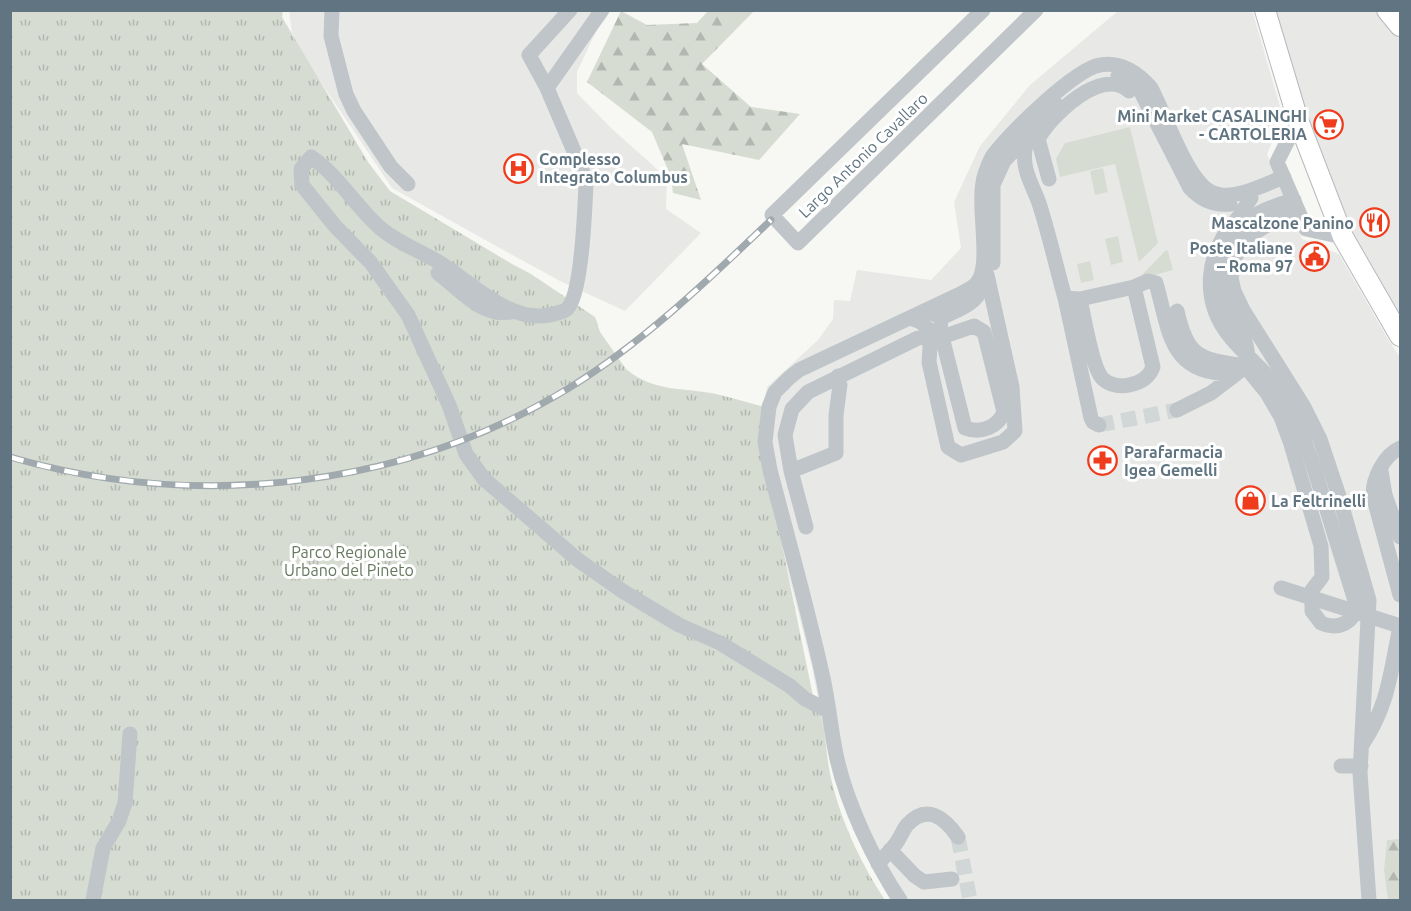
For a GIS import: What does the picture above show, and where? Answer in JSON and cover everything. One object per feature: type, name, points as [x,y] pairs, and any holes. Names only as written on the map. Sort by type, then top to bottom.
[{"type":"main road","points":[[1387,10],[1401,26]]},
{"type":"main road","points":[[1267,13],[1298,120],[1343,237],[1401,336]]},
{"type":"street","points":[[332,10],[331,36],[346,94],[354,111],[391,167],[408,184]]},
{"type":"street","points":[[570,10],[529,55],[547,88],[585,176],[585,205],[579,272],[572,302],[566,310],[544,317],[503,306],[438,262],[379,227],[325,167],[311,157],[301,169],[302,185],[335,226],[370,263],[408,315],[449,405],[466,454],[484,479],[578,560],[624,592],[679,625],[720,642],[790,686],[805,699],[829,711]]},
{"type":"street","points":[[547,88],[602,10]]},
{"type":"street","name":"Largo Antonio Cavallaro","points":[[983,10],[772,216],[798,243],[1036,10]]},
{"type":"street","points":[[941,318],[974,301],[982,293],[980,189],[992,158],[1026,120],[1060,89],[1097,65],[1112,64],[1126,68],[1142,77],[1152,88],[1188,166],[1203,187],[1220,194],[1291,193]]},
{"type":"street","points":[[900,900],[878,864],[844,784],[837,761],[823,679],[765,442],[769,407],[775,392],[799,370],[958,296],[982,279],[993,264],[993,185],[1004,161],[1074,88],[1087,78],[1100,73],[1128,79],[1141,92],[1179,171],[1197,195],[1208,202],[1228,204],[1248,195]]},
{"type":"street","points":[[1049,179],[1038,140],[1048,125],[1083,93],[1094,86],[1107,83],[1118,84],[1125,87],[1150,111]]},
{"type":"street","points":[[1298,120],[1277,162],[1306,230],[1343,237]]},
{"type":"street","points":[[1035,127],[1025,147],[1024,163],[1029,183],[1038,201],[1099,375],[1111,384],[1129,386],[1144,379],[1153,367],[1134,288]]},
{"type":"street","points":[[1176,410],[1211,393],[1240,370],[1248,358],[1245,342],[1223,290],[1222,269],[1232,240],[1262,211],[1291,193]]},
{"type":"street","points":[[1291,193],[1243,242],[1235,257],[1232,285],[1243,310],[1304,406],[1320,439],[1369,600],[1361,766],[1369,900]]},
{"type":"street","points":[[1248,195],[1262,211]]},
{"type":"street","points":[[1177,311],[1187,344],[1200,357],[1240,370],[1268,393],[1281,417],[1321,546],[1322,577],[1312,590],[1312,611],[1321,623],[1329,626],[1337,626],[1351,619],[1356,610],[1356,604],[1300,427],[1286,400],[1269,377],[1229,336],[1214,308],[1210,287],[1214,255],[1225,234],[1238,218],[1248,195]]},
{"type":"street","points":[[438,273],[485,310],[501,314],[516,310]]},
{"type":"street","points":[[941,318],[937,340],[929,362],[948,447],[961,455],[1003,442],[1015,431],[1012,387],[982,279]]},
{"type":"street","points":[[1072,298],[1134,288],[1148,280],[1156,283],[1169,336],[1178,353],[1192,365],[1222,374],[1240,370]]},
{"type":"street","points":[[1072,298],[1091,418],[1099,425]]},
{"type":"street","points":[[926,310],[941,318]]},
{"type":"street","points":[[806,527],[790,471],[785,435],[792,409],[808,392],[918,338],[937,340],[974,326],[984,332],[1004,412],[1000,421],[992,427],[972,431],[965,428],[937,340],[921,322],[910,318]]},
{"type":"street","points":[[790,471],[836,453],[836,415],[840,385],[838,376]]},
{"type":"street","points":[[1401,448],[1392,453],[1383,463],[1372,495],[1401,595]]},
{"type":"street","points":[[1381,471],[1386,495],[1401,537]]},
{"type":"street","points":[[1281,588],[1401,627],[1382,710],[1362,745]]},
{"type":"street","points":[[790,686],[813,687],[823,679]]},
{"type":"street","points":[[93,900],[103,848],[119,821],[125,803],[130,734]]},
{"type":"street","points":[[1341,766],[1361,766]]},
{"type":"street","points":[[878,864],[908,824],[924,814],[938,815],[948,822],[958,837]]},
{"type":"street","points":[[890,850],[924,882],[952,879]]},
{"type":"shaded area","points":[[1242,10],[1253,13],[1283,117],[1267,154],[1302,239],[1339,254],[1400,357],[1400,900],[890,900],[853,830],[828,752],[812,667],[774,517],[757,429],[767,387],[818,340],[833,319],[834,300],[850,301],[857,270],[931,280],[961,248],[954,202],[980,146],[1030,85],[1118,11]]},
{"type":"shaded area","name":"Complesso Integrato Columbus","points":[[289,11],[609,11],[599,25],[577,72],[577,93],[611,128],[667,178],[666,209],[701,233],[625,311],[560,281],[392,188],[308,63],[292,33]]},
{"type":"shaded area","points":[[1274,11],[1375,11],[1400,39],[1400,315],[1355,241],[1302,101]]},
{"type":"green space","name":"Parco Regionale Urbano del Pineto","points":[[10,11],[283,11],[282,17],[368,162],[390,191],[531,274],[595,317],[600,332],[626,369],[637,377],[659,386],[716,394],[767,408],[769,482],[813,696],[821,716],[832,782],[841,813],[854,844],[885,900],[11,900]]},
{"type":"green space","points":[[621,11],[647,25],[697,23],[708,11],[754,11],[702,64],[751,107],[800,114],[759,160],[682,144],[701,200],[673,193],[671,177],[652,132],[587,82]]},
{"type":"green space","points":[[1130,127],[1158,243],[1139,262],[1115,164],[1060,177],[1056,159],[1065,143]]},
{"type":"green space","points":[[1103,168],[1108,192],[1095,195],[1090,171]]},
{"type":"green space","points":[[1118,236],[1123,262],[1111,265],[1105,239]]},
{"type":"green space","points":[[1166,250],[1173,270],[1143,278],[1142,275]]},
{"type":"green space","points":[[1090,261],[1094,280],[1081,283],[1077,264]]},
{"type":"green space","points":[[1400,839],[1400,900],[1388,900],[1384,870],[1387,840]]},
{"type":"tunnel","points":[[1099,425],[1177,410]]},
{"type":"tunnel","points":[[958,837],[970,900]]},
{"type":"railway","points":[[10,457],[81,474],[152,483],[225,486],[297,481],[368,468],[438,449],[505,422],[569,388],[597,370],[674,309],[771,220]]},
{"type":"place","name":"Mini Market CASALINGHI - CARTOLERIA","points":[[1328,125]]},
{"type":"place","name":"Complesso Integrato Columbus","points":[[518,168]]},
{"type":"place","name":"Mascalzone Panino","points":[[1375,223]]},
{"type":"place","name":"Poste Italiane – Roma 97","points":[[1314,257]]},
{"type":"place","name":"Parafarmacia Igea Gemelli","points":[[1103,461]]},
{"type":"place","name":"La Feltrinelli","points":[[1250,501]]}]
